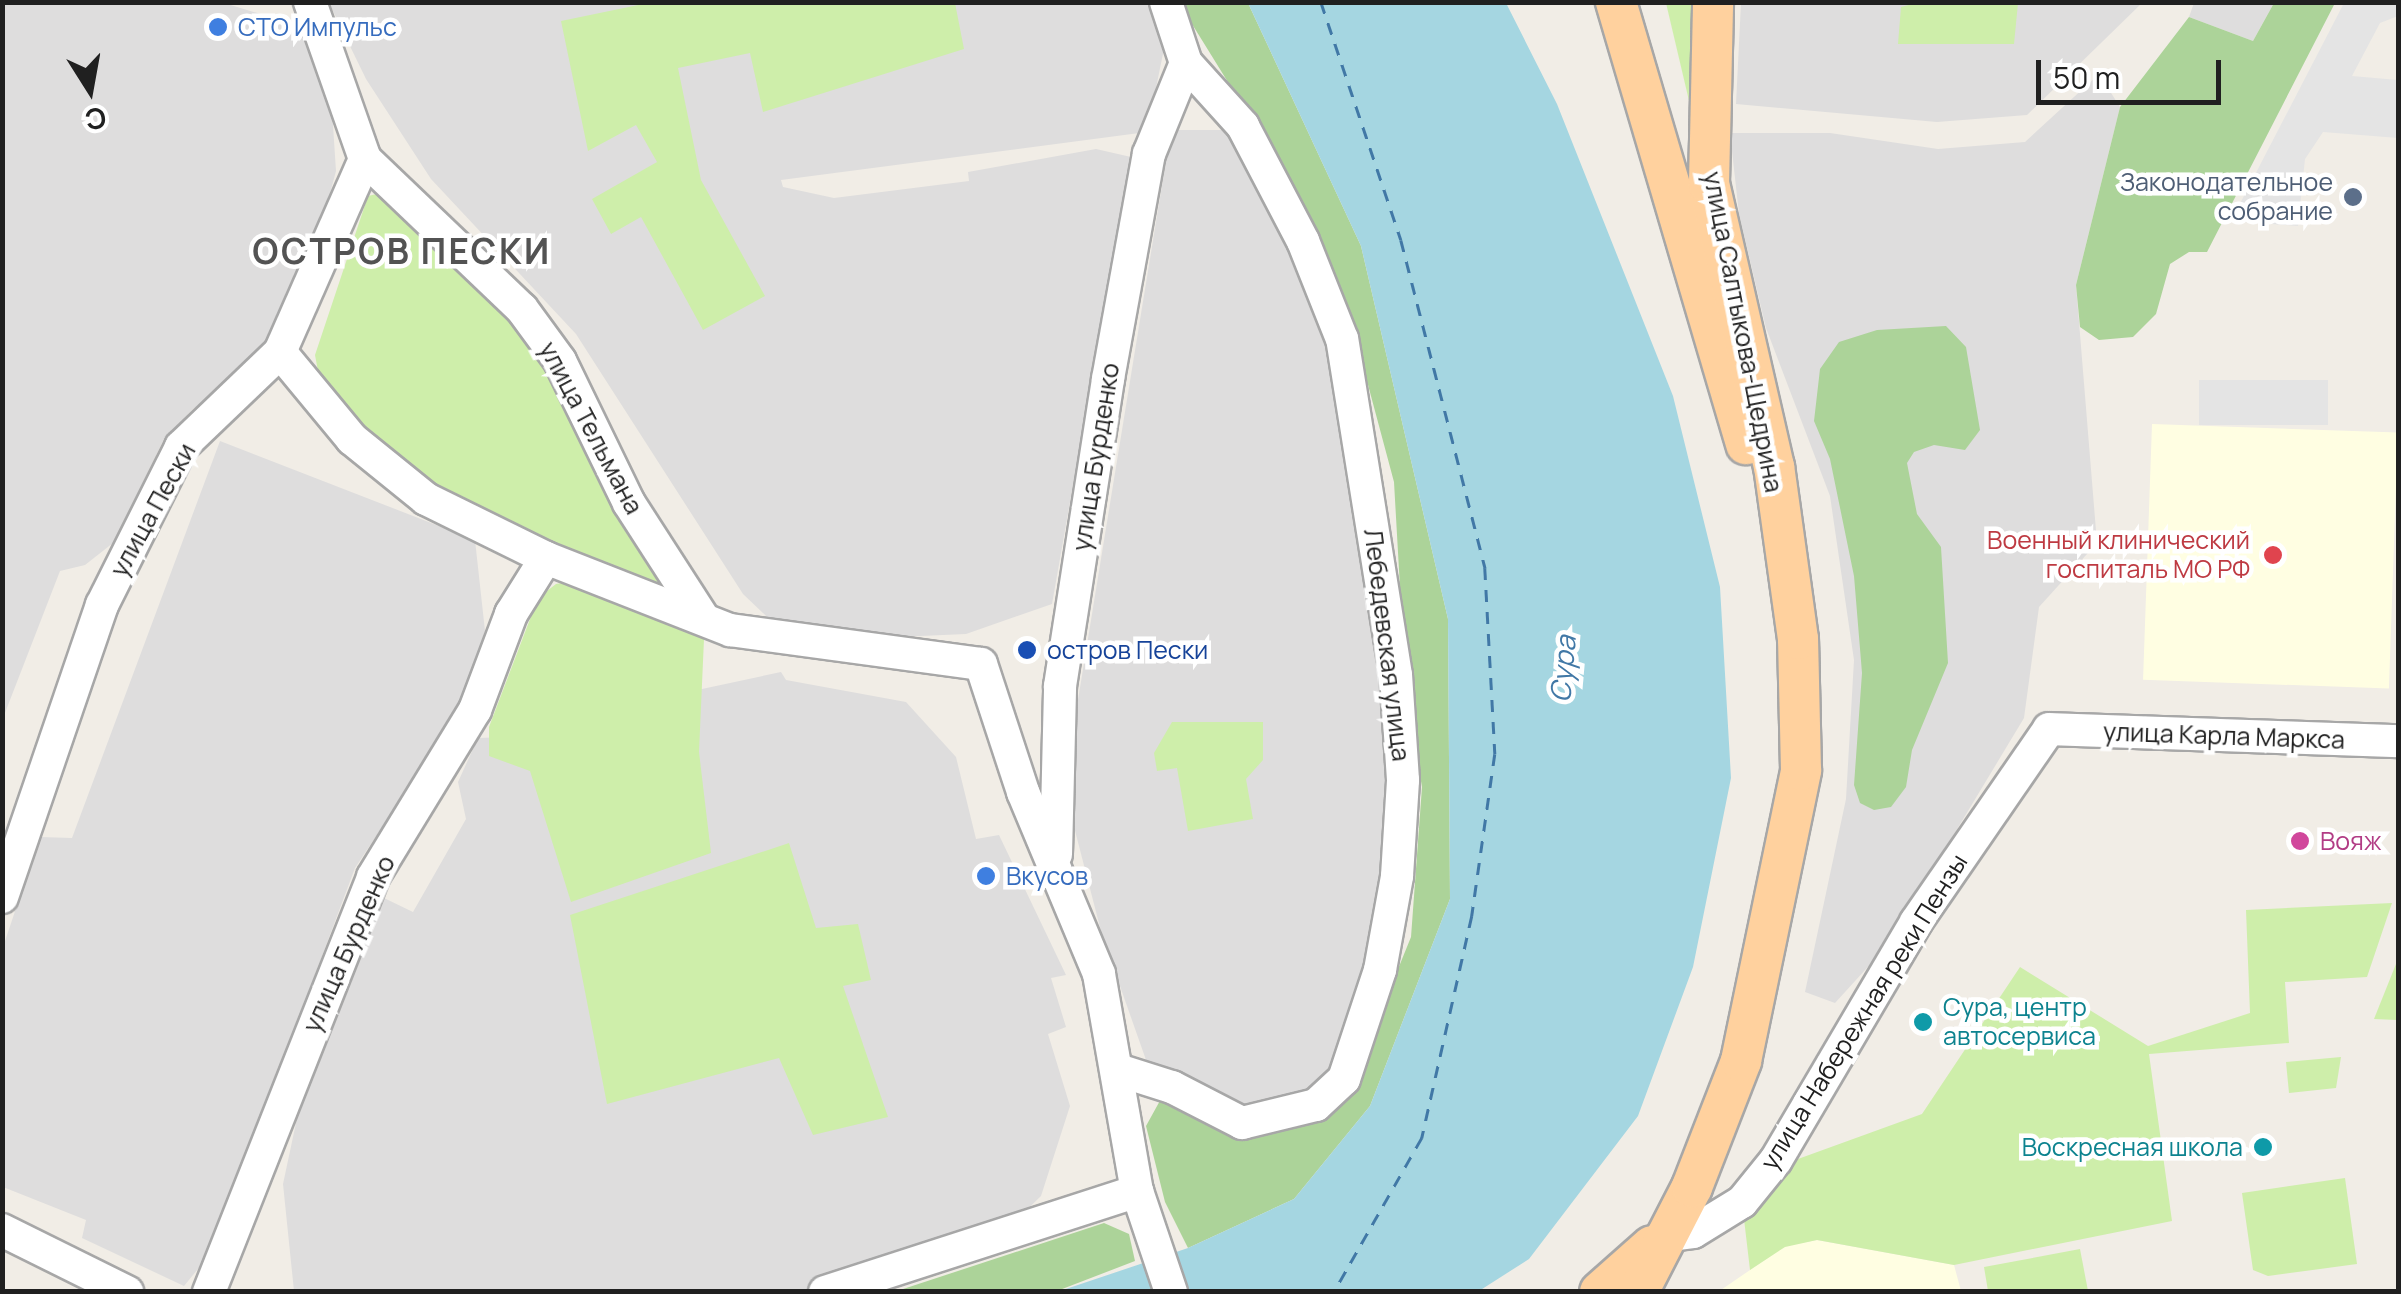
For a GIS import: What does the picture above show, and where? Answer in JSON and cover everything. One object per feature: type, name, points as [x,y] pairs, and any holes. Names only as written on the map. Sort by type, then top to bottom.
[{"type":"main road","points":[[1616,2],[1681,239],[1783,562]]},
{"type":"main road","name":"улица Салтыкова-Щедрина","points":[[1662,1236],[1692,1188],[1741,1060],[1794,807],[1804,713],[1774,467],[1709,183],[1713,2]]},
{"type":"main road","points":[[1638,1292],[1662,1236]]},
{"type":"main road","name":"улица Набережная реки Пензы","points":[[1600,1292],[1662,1236]]},
{"type":"street","name":"Лебедевская улица","points":[[1118,1070],[1203,1100],[1242,1123],[1316,1105],[1344,1079],[1380,970],[1397,876],[1403,780],[1396,675],[1342,339],[1303,241],[1243,126],[1186,63],[1166,2]]},
{"type":"street","name":"улица Тельмана","points":[[306,4],[365,159],[531,322],[560,360],[629,503],[703,618]]},
{"type":"street","name":"улица Бурденко","points":[[1056,861],[1060,686],[1108,379],[1149,154],[1186,63]]},
{"type":"street","name":"улица Пески","points":[[2,898],[102,605],[182,447],[280,352],[365,159]]},
{"type":"street","name":"улица Бурденко","points":[[280,352],[352,439],[426,499],[546,558],[730,630],[981,664],[1022,792],[1056,861],[1099,974],[1137,1191],[1172,1292]]},
{"type":"street","name":"улица Бурденко","points":[[209,1292],[372,877],[475,710],[511,614],[546,558]]},
{"type":"street","name":"улица Набережная реки Пензы","points":[[1662,1236],[1693,1232],[1742,1202],[1776,1160],[1916,922],[2049,729]]},
{"type":"street","name":"улица Карла Маркса","points":[[2049,729],[2398,740]]},
{"type":"street","points":[[825,1292],[1137,1191]]},
{"type":"street","points":[[2,1230],[127,1292]]},
{"type":"shaded area","points":[[3,3],[224,3],[303,27],[330,80],[336,171],[306,283],[271,355],[193,409],[164,439],[113,543],[85,565],[60,571],[3,718]]},
{"type":"shaded area","points":[[329,3],[1153,3],[1166,39],[1147,132],[781,180],[783,187],[834,198],[969,181],[968,172],[1096,149],[1131,157],[1052,604],[966,634],[852,639],[782,631],[743,594],[576,334],[431,179],[366,79]]},
{"type":"shaded area","points":[[1741,3],[2142,3],[2027,115],[1937,122],[1736,104]]},
{"type":"shaded area","points":[[2194,3],[2274,3],[2253,41],[2189,17]]},
{"type":"shaded area","points":[[2344,3],[2398,3],[2398,16],[2380,23],[2352,76],[2398,80],[2398,138],[2323,132],[2305,159],[2298,226],[2231,221]]},
{"type":"shaded area","points":[[2099,74],[2120,107],[2076,285],[2097,543],[2039,607],[2024,718],[1886,947],[1835,1003],[1805,992],[1846,799],[1854,660],[1830,496],[1766,328],[1739,214],[1730,133],[1830,133],[1938,149],[2025,142]]},
{"type":"shaded area","points":[[1171,130],[1228,130],[1288,244],[1325,343],[1386,685],[1394,761],[1385,905],[1335,1072],[1278,1111],[1241,1114],[1152,1077],[1102,935],[1072,819],[1076,712]]},
{"type":"shaded area","points":[[2199,380],[2328,380],[2328,425],[2199,425]]},
{"type":"shaded area","name":"Военный клинический госпиталь МО РФ","points":[[2152,424],[2398,433],[2389,688],[2143,680]]},
{"type":"shaded area","points":[[220,441],[475,540],[485,631],[460,709],[355,868],[211,1253],[184,1286],[82,1238],[86,1220],[3,1187],[3,947],[40,837],[72,838]]},
{"type":"shaded area","points":[[781,672],[786,680],[906,702],[956,757],[976,839],[999,835],[1066,975],[1051,978],[1066,1027],[1048,1034],[1070,1106],[1041,1196],[1002,1234],[825,1291],[294,1291],[283,1184],[309,1062],[384,898],[413,912],[466,819],[458,782],[478,738],[571,735],[585,714]]},
{"type":"shaded area","points":[[1817,1240],[1954,1265],[1961,1291],[1718,1292],[1785,1246]]},
{"type":"green space","points":[[1920,2],[2018,3],[2014,44],[1898,44],[1901,7]]},
{"type":"green space","points":[[648,3],[955,3],[964,49],[763,112],[750,53],[678,68],[701,180],[765,296],[703,330],[641,217],[611,234],[592,199],[657,162],[636,125],[588,151],[561,21]]},
{"type":"green space","points":[[1179,3],[1248,3],[1361,246],[1448,619],[1450,899],[1370,1106],[1294,1199],[1188,1248],[1165,1202],[1146,1126],[1162,1097],[1237,1135],[1280,1131],[1323,1116],[1353,1080],[1411,937],[1422,787],[1406,693],[1394,482],[1352,325],[1252,121]]},
{"type":"green space","points":[[1666,3],[1694,3],[1690,105]]},
{"type":"green space","points":[[2274,3],[2335,3],[2207,252],[2189,252],[2170,264],[2156,314],[2133,337],[2099,340],[2080,327],[2076,285],[2120,107],[2189,17],[2253,41]]},
{"type":"green space","points":[[381,193],[516,315],[678,599],[464,504],[376,448],[320,382],[315,355],[368,196]]},
{"type":"green space","points":[[1946,326],[1966,347],[1980,430],[1965,450],[1934,445],[1914,452],[1907,463],[1917,514],[1941,547],[1948,663],[1912,750],[1906,787],[1891,807],[1874,810],[1860,803],[1854,785],[1862,673],[1854,576],[1830,459],[1814,421],[1820,369],[1839,342],[1877,330]]},
{"type":"green space","points":[[579,580],[685,622],[704,639],[699,752],[711,853],[571,902],[530,771],[489,756],[489,727],[538,598],[556,584]]},
{"type":"green space","points":[[1172,722],[1263,722],[1263,760],[1246,779],[1253,819],[1188,831],[1177,768],[1157,771],[1154,753]]},
{"type":"green space","points":[[789,843],[816,928],[858,924],[871,980],[843,986],[888,1117],[813,1135],[779,1058],[607,1104],[570,915]]},
{"type":"green space","points":[[2392,903],[2367,977],[2285,982],[2289,1043],[2149,1054],[2172,1221],[1954,1265],[1817,1240],[1785,1247],[1750,1270],[1742,1202],[1768,1170],[1922,1114],[2020,967],[2148,1046],[2250,1013],[2246,910]]},
{"type":"green space","points":[[2398,959],[2397,1020],[2374,1019]]},
{"type":"green space","points":[[2341,1057],[2336,1088],[2289,1093],[2286,1062]]},
{"type":"green space","points":[[2345,1178],[2357,1264],[2268,1276],[2253,1270],[2242,1193]]},
{"type":"green space","points":[[1104,1223],[1129,1234],[1135,1261],[1057,1291],[894,1292]]},
{"type":"green space","points":[[2080,1249],[2088,1291],[1988,1291],[1984,1267]]},
{"type":"water","name":"Сура","points":[[1248,3],[1506,3],[1557,104],[1673,396],[1720,587],[1731,778],[1693,967],[1638,1116],[1529,1259],[1479,1291],[1057,1292],[1188,1248],[1294,1199],[1370,1106],[1450,899],[1448,619],[1361,246]]},
{"type":"ferry route","points":[[1321,2],[1401,240],[1485,568],[1495,754],[1472,916],[1422,1138],[1334,1292]]},
{"type":"place","name":"СТО Импульс","points":[[218,27]]},
{"type":"place","name":"Законодательное собрание","points":[[2353,197]]},
{"type":"place","name":"Военный клинический госпиталь МО РФ","points":[[2273,555]]},
{"type":"place","name":"остров Пески","points":[[1027,650]]},
{"type":"place","name":"Вояж","points":[[2300,841]]},
{"type":"place","name":"Вкусов","points":[[986,876]]},
{"type":"place","name":"Сура, центр автосервиса","points":[[1923,1022]]},
{"type":"place","name":"Воскресная школа","points":[[2263,1147]]},
{"type":"district","name":"ОСТРОВ ПЕСКИ","points":[[402,251]]}]
